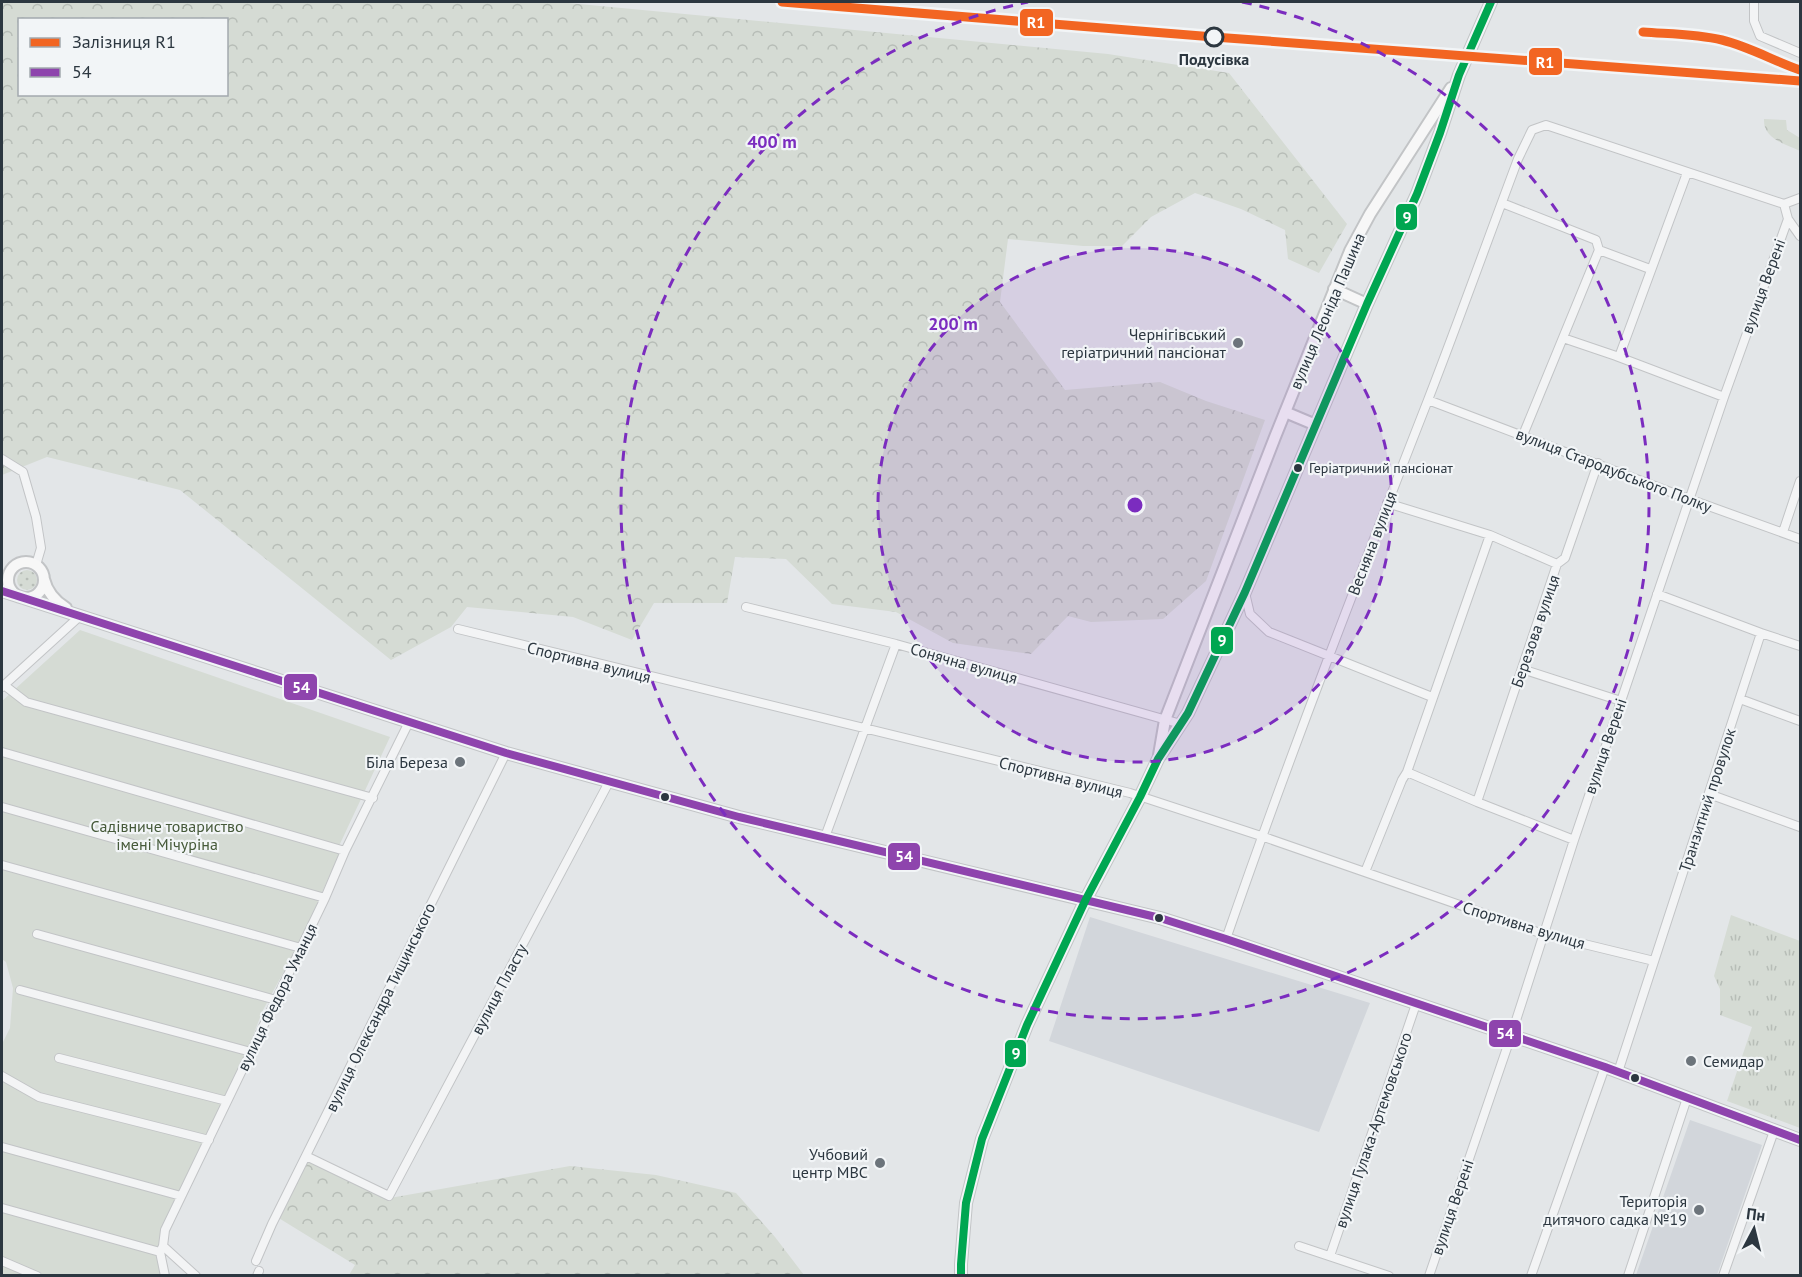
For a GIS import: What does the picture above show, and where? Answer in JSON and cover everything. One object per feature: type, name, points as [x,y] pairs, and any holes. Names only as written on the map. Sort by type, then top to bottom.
[{"type":"main road","points":[[1459,75],[1491,2]]},
{"type":"main road","name":"вулиця Леоніда Пашина","points":[[1158,759],[1165,720],[1350,251],[1370,214],[1459,75]]},
{"type":"main road","name":"вулиця Леоніда Пашина","points":[[1158,759],[1188,713],[1245,592],[1367,304],[1417,194],[1459,75]]},
{"type":"main road","points":[[1334,289],[1367,304]]},
{"type":"main road","points":[[1285,412],[1316,425]]},
{"type":"main road","points":[[2,572],[23,562],[36,565],[42,572],[46,587],[54,598],[80,616]]},
{"type":"main road","points":[[15,566],[8,580],[10,588],[19,596],[28,597],[36,594],[42,588],[44,579]]},
{"type":"main road","points":[[2,591],[506,753],[739,817],[1160,918],[1605,1067],[1800,1140]]},
{"type":"main road","points":[[961,1275],[966,1203],[982,1139],[1027,1025],[1086,899],[1158,759]]},
{"type":"street","points":[[1754,2],[1754,21],[1760,36],[1800,53]]},
{"type":"street","name":"Весняна вулиця","points":[[1226,939],[1261,836],[1328,656],[1428,400],[1518,159],[1532,130],[1546,125],[1687,173]]},
{"type":"street","points":[[1615,356],[1619,357],[1687,173],[1784,204],[1800,198]]},
{"type":"street","points":[[1502,203],[1596,240],[1599,250],[1523,435]]},
{"type":"street","points":[[1784,204],[1788,219],[1800,236]]},
{"type":"street","name":"вулиця Верені","points":[[1429,1275],[1511,1036],[1574,840],[1689,499],[1788,219]]},
{"type":"street","points":[[1599,250],[1650,269]]},
{"type":"street","points":[[1563,338],[1724,397]]},
{"type":"street","name":"вулиця Стародубського Полку","points":[[1428,400],[1800,539]]},
{"type":"street","points":[[2,459],[23,472],[36,517],[40,548],[36,565]]},
{"type":"street","name":"Березова вулиця","points":[[1477,802],[1557,564],[1565,558],[1598,463]]},
{"type":"street","points":[[1783,532],[1800,481]]},
{"type":"street","points":[[1387,503],[1490,535],[1557,564]]},
{"type":"street","points":[[1365,872],[1407,772],[1490,535]]},
{"type":"street","points":[[1245,592],[1250,614],[1269,632],[1432,697]]},
{"type":"street","points":[[1657,594],[1800,646]]},
{"type":"street","name":"Сонячна вулиця","points":[[746,607],[897,644],[1181,724]]},
{"type":"street","points":[[80,616],[3,686],[26,702],[373,798]]},
{"type":"street","name":"Спортивна вулиця","points":[[458,629],[1140,796],[1543,934],[1654,961]]},
{"type":"street","name":"Транзитний провулок","points":[[1618,1072],[1761,633]]},
{"type":"street","points":[[825,837],[897,644]]},
{"type":"street","points":[[1522,669],[1621,701]]},
{"type":"street","points":[[1740,699],[1800,721]]},
{"type":"street","name":"вулиця Федора Уманця","points":[[165,1275],[161,1249],[165,1230],[325,898],[345,851],[409,722]]},
{"type":"street","points":[[2,752],[345,851]]},
{"type":"street","name":"вулиця Олександра Тищинського","points":[[256,1261],[506,753]]},
{"type":"street","points":[[1407,772],[1574,840]]},
{"type":"street","name":"вулиця Пласту","points":[[306,1156],[389,1196],[609,782]]},
{"type":"street","points":[[1709,794],[1800,826]]},
{"type":"street","points":[[2,807],[325,898]]},
{"type":"street","points":[[2,865],[301,948]]},
{"type":"street","points":[[37,934],[276,1000]]},
{"type":"street","points":[[20,990],[251,1052]]},
{"type":"street","name":"вулиця Гулака-Артемовського","points":[[1330,1256],[1416,1004]]},
{"type":"street","points":[[59,1058],[227,1101]]},
{"type":"street","points":[[1531,1275],[1605,1067]]},
{"type":"street","points":[[2,1076],[39,1097],[209,1140]]},
{"type":"street","points":[[1628,1275],[1688,1098]]},
{"type":"street","points":[[1723,1275],[1774,1131]]},
{"type":"street","points":[[2,1147],[181,1196]]},
{"type":"street","points":[[2,1208],[161,1249],[196,1275]]},
{"type":"street","points":[[1299,1246],[1389,1275]]},
{"type":"street","points":[[2,1261],[37,1275]]},
{"type":"shaded area","points":[[1090,917],[1370,1003],[1319,1132],[1049,1041]]},
{"type":"shaded area","name":"Територія дитячого садка №19","points":[[1690,1120],[1762,1145],[1717,1275],[1636,1275]]},
{"type":"green space","points":[[2,2],[558,2],[1108,54],[1229,73],[1347,224],[1319,273],[1288,259],[1285,230],[1241,209],[1195,193],[1151,217],[1122,246],[1083,246],[1008,239],[1000,302],[1065,390],[1160,382],[1206,401],[1265,420],[1206,581],[1163,619],[1091,622],[1068,616],[1031,654],[953,643],[896,612],[832,604],[786,559],[735,557],[727,603],[654,603],[632,640],[573,617],[467,607],[451,627],[391,660],[180,490],[47,457],[2,475]]},
{"type":"green space","points":[[1764,119],[1786,120],[1787,130],[1800,138],[1800,151],[1771,136]]},
{"type":"green space","points":[[27,570],[34,573],[37,580],[34,587],[27,590],[20,587],[17,580],[20,573]]},
{"type":"green space","name":"Садівниче товариство імені Мічуріна","points":[[80,630],[390,737],[339,846],[342,855],[330,874],[301,940],[263,1010],[238,1074],[162,1226],[160,1275],[2,1275],[2,1044],[10,1028],[13,988],[6,962],[2,959],[2,701]]},
{"type":"green space","points":[[1731,915],[1800,941],[1800,1128],[1727,1101],[1752,1027],[1720,1015],[1720,989],[1714,976]]},
{"type":"green space","points":[[307,1158],[390,1198],[570,1166],[656,1175],[736,1193],[775,1237],[804,1275],[349,1275],[355,1265],[277,1217]]},
{"type":"rail line","name":"R1","points":[[782,2],[1800,81]]},
{"type":"rail line","name":"R1","points":[[1643,32],[1693,35],[1722,40],[1800,70]]},
{"type":"transit line","name":"9","points":[[961,1276],[966,1203],[982,1139],[1027,1025],[1086,899],[1158,759],[1188,713],[1245,592],[1367,304],[1417,194],[1459,75],[1491,2]]},
{"type":"transit line","name":"54","points":[[2,591],[506,753],[739,817],[1160,918],[1605,1067],[1800,1140]]},
{"type":"place","name":"Подусівка","points":[[1214,37]]},
{"type":"place","name":"Чернігівський геріатричний пансіонат","points":[[1238,343]]},
{"type":"place","name":"Геріатричний пансіонат","points":[[1298,468]]},
{"type":"place","name":"Біла Береза","points":[[460,762]]},
{"type":"place","name":"Семидар","points":[[1691,1061]]},
{"type":"place","name":"Учбовий центр МВС","points":[[880,1163]]},
{"type":"place","name":"Територія дитячого садка №19","points":[[1699,1210]]}]
